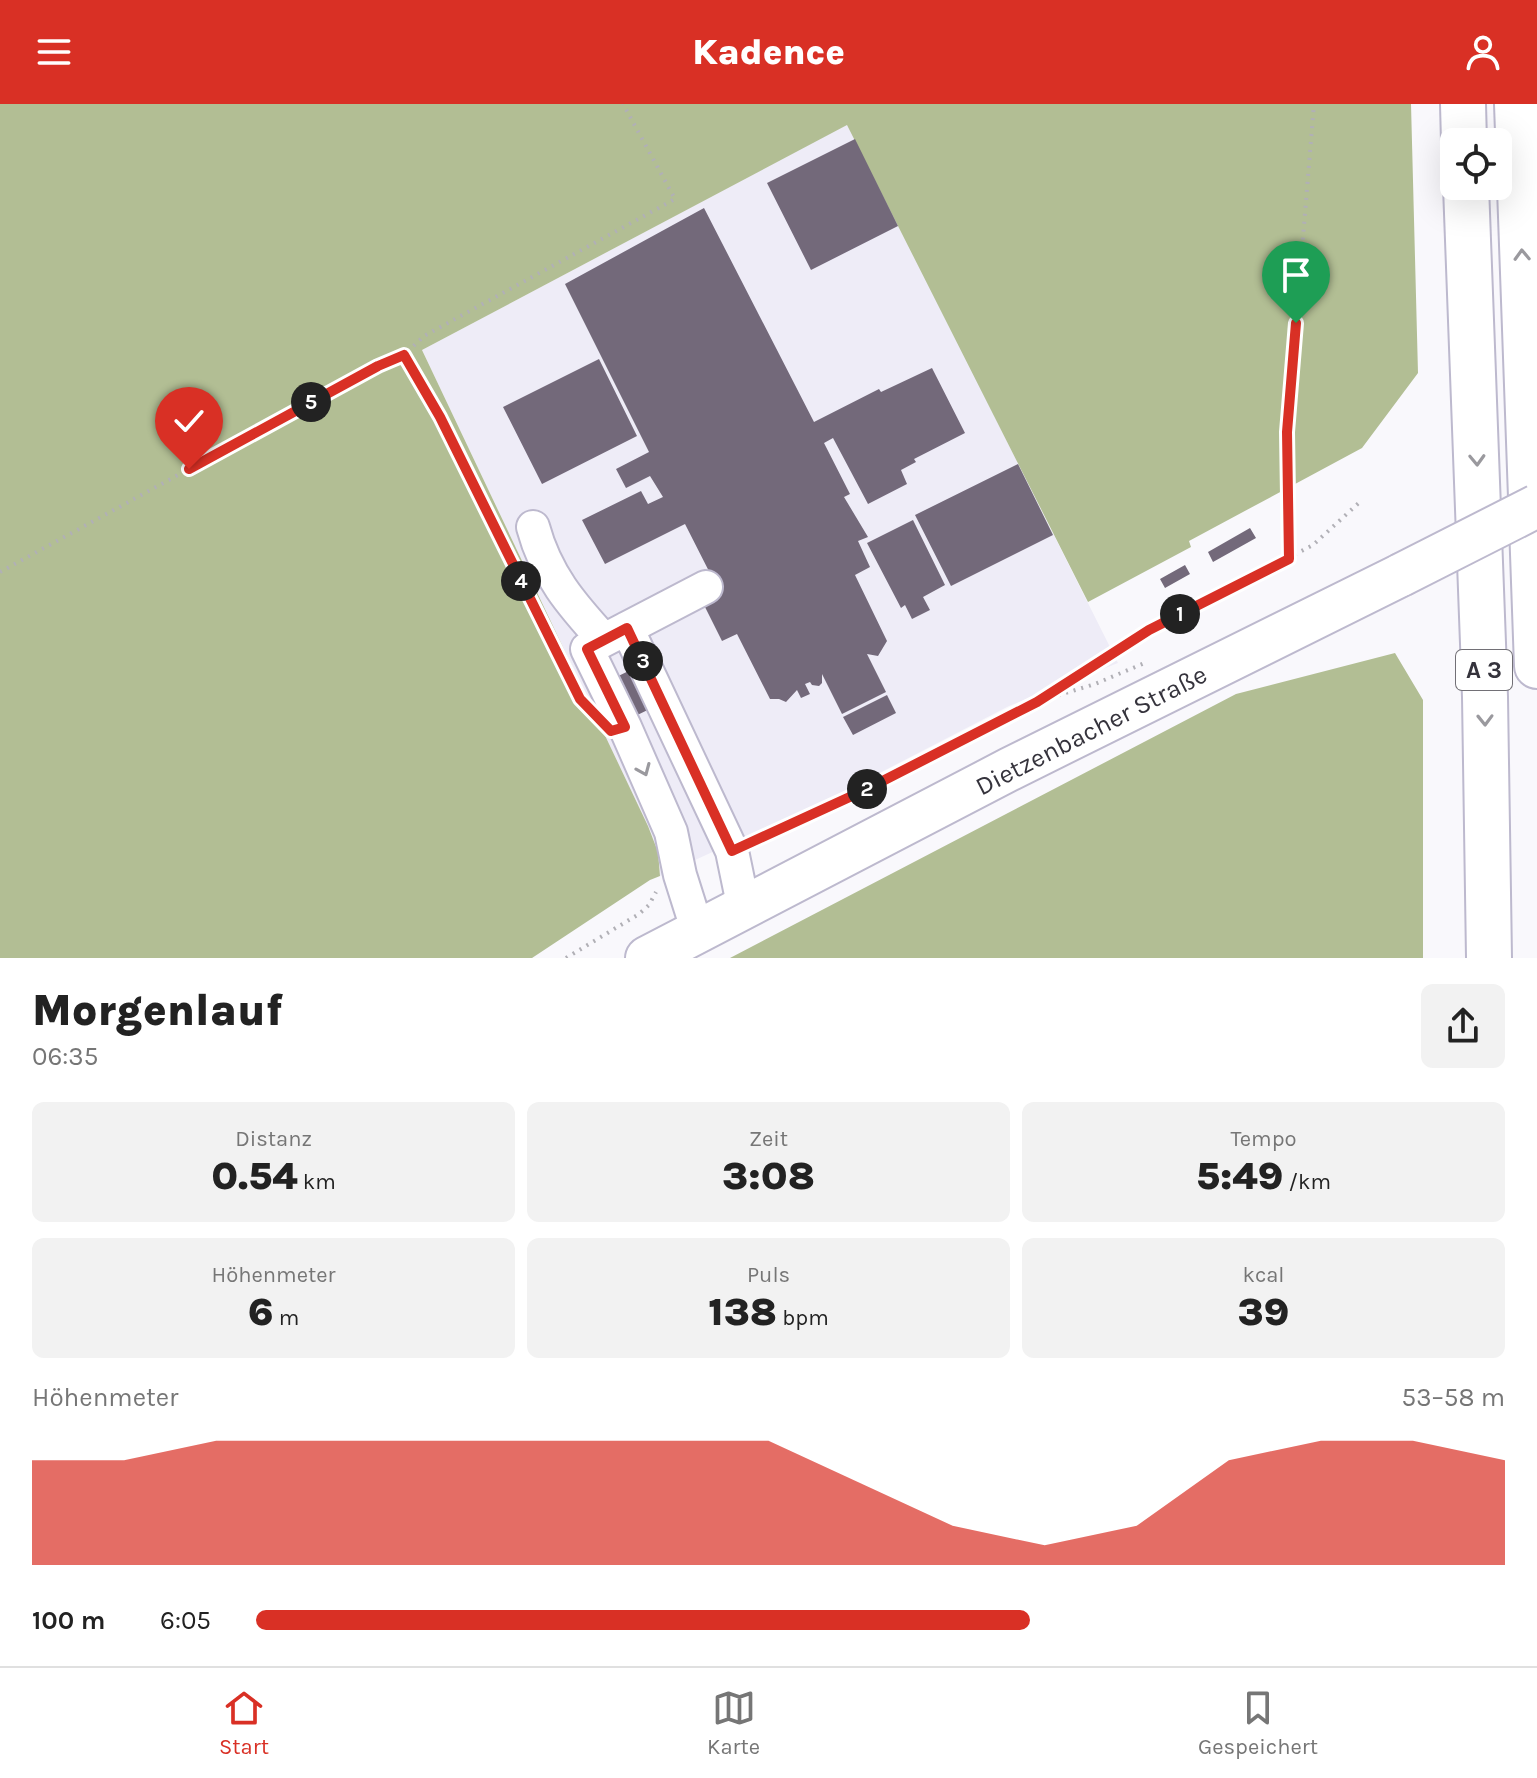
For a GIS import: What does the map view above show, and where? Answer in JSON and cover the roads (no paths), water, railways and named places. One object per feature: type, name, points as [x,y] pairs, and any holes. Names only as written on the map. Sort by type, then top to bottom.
[{"type":"highway","points":[[1463,104],[1464,128]]},
{"type":"highway","name":"A 3","points":[[1517,104],[1537,666]]},
{"type":"highway","name":"A 3","points":[[1467,200],[1485,697],[1489,958]]},
{"type":"main road","name":"Dietzenbacher Straße","points":[[647,958],[1010,769],[1537,506]]},
{"type":"lane","points":[[533,527],[541,555],[594,644],[732,851],[744,909]]},
{"type":"lane","points":[[594,644],[706,587]]},
{"type":"lane","points":[[594,644],[625,727],[671,832],[680,875],[698,932]]}]
